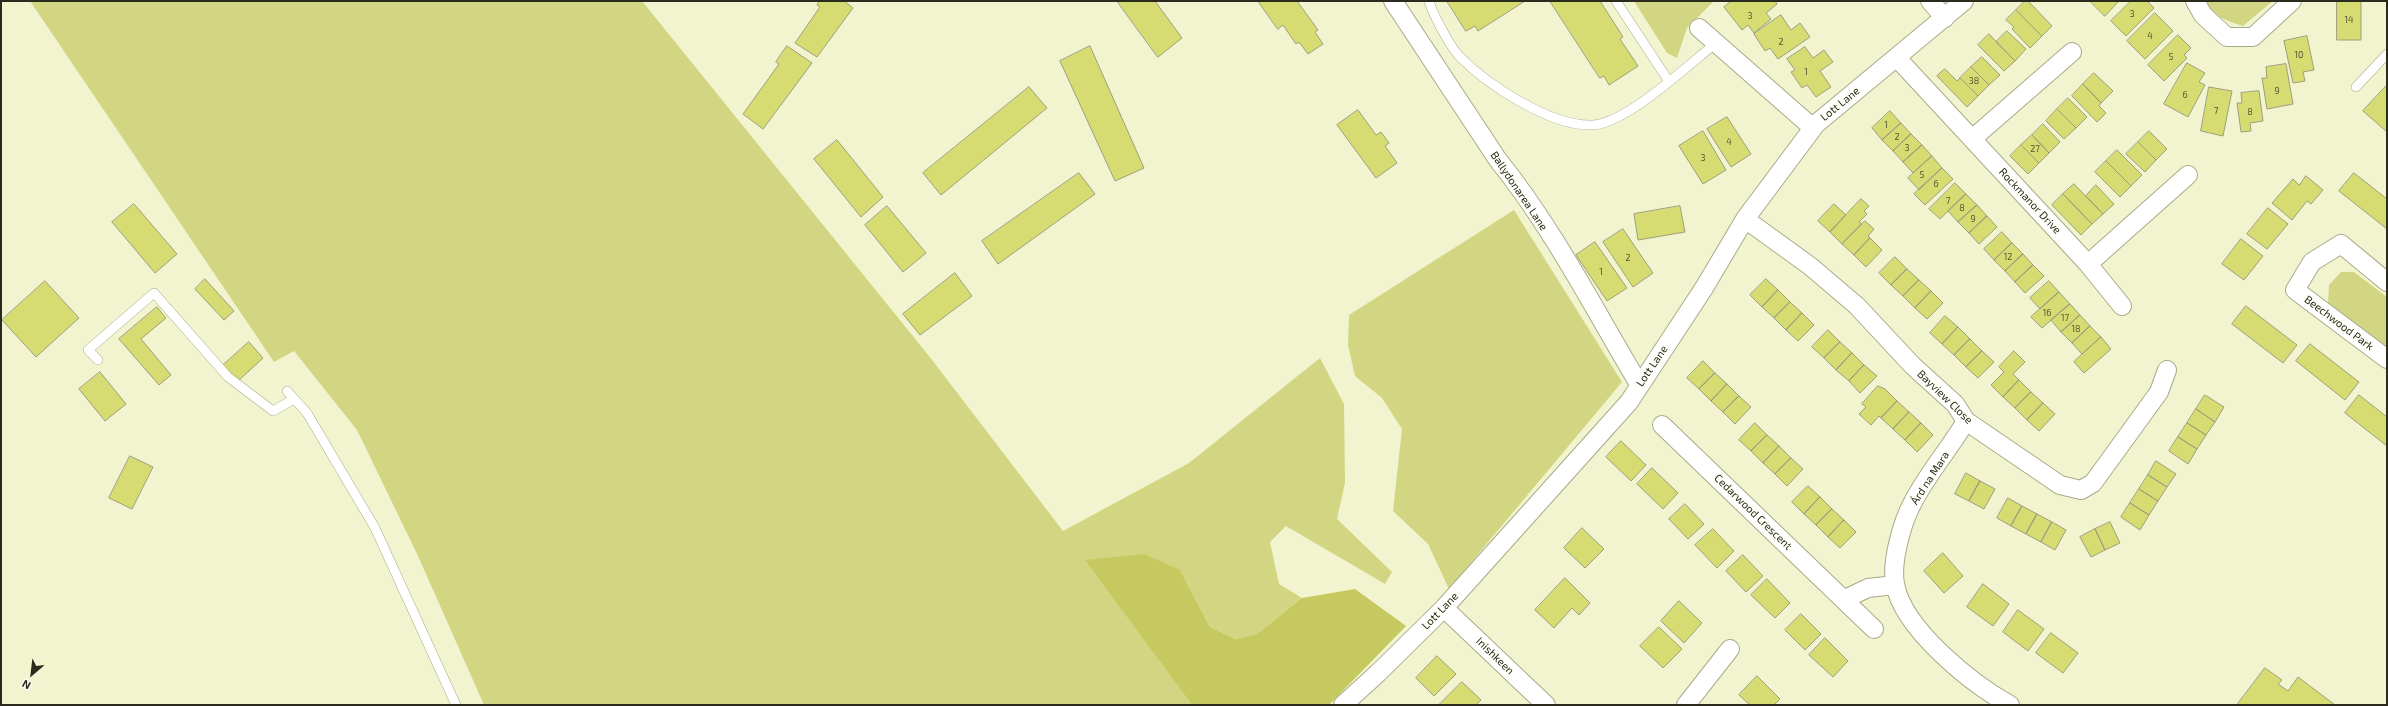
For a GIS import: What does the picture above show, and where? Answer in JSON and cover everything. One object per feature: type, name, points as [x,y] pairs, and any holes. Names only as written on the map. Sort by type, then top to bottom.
[{"type":"street","name":"Ballydonarea Lane","points":[[1393,1],[1498,160],[1515,182],[1571,270],[1639,384]]},
{"type":"street","points":[[1930,1],[1945,18]]},
{"type":"street","name":"Lott Lane","points":[[1343,705],[1378,674],[1444,608],[1629,402],[1639,384],[1704,288],[1745,219],[1813,128],[1964,1]]},
{"type":"street","points":[[2196,1],[2203,15],[2227,37],[2253,37],[2292,1]]},
{"type":"street","points":[[1699,28],[1813,128]]},
{"type":"street","points":[[1972,139],[2072,52]]},
{"type":"street","name":"Rockmanor Drive","points":[[1897,58],[2088,264],[2122,306]]},
{"type":"street","points":[[2088,264],[2188,175]]},
{"type":"street","name":"Bayview Close","points":[[1745,219],[1810,266],[1857,306],[1912,366],[1955,404],[1966,421],[2060,485],[2081,490],[2093,484],[2159,392],[2167,370]]},
{"type":"street","name":"Beechwood Park","points":[[2387,282],[2341,244],[2312,262],[2295,290],[2387,359]]},
{"type":"street","name":"Árd na Mara","points":[[1966,421],[1912,502],[1895,558],[1895,585],[1907,612],[1929,642],[1985,699],[2010,705]]},
{"type":"street","name":"Cedarwood Crescent","points":[[1662,425],[1845,599],[1874,629]]},
{"type":"street","points":[[1845,599],[1868,588],[1895,585]]},
{"type":"street","name":"Inishkeen","points":[[1444,608],[1546,705]]},
{"type":"street","points":[[1686,705],[1730,649]]},
{"type":"lane","points":[[1429,1],[1458,55],[1489,82],[1536,110],[1561,119],[1593,125],[1626,114],[1716,43]]},
{"type":"lane","points":[[1616,1],[1668,80]]},
{"type":"lane","points":[[2356,87],[2387,54]]},
{"type":"lane","points":[[98,360],[88,350],[154,293],[228,377],[273,411],[294,399]]},
{"type":"lane","points":[[287,391],[307,413],[375,528],[456,705]]},
{"type":"green space","points":[[30,1],[642,1],[929,356],[1063,531],[1189,463],[1320,358],[1344,404],[1345,483],[1337,519],[1392,572],[1385,584],[1286,526],[1270,542],[1279,584],[1302,598],[1257,634],[1236,639],[1210,627],[1180,570],[1086,560],[1192,705],[484,705],[418,556],[357,430],[294,351],[274,362]]},
{"type":"green space","points":[[1634,1],[1714,1],[1687,28],[1677,58],[1667,53]]},
{"type":"green space","points":[[2207,1],[2273,1],[2243,26],[2221,18],[2213,11]]},
{"type":"green space","points":[[1514,210],[1622,382],[1449,589],[1428,544],[1393,511],[1402,429],[1382,398],[1355,376],[1348,345],[1349,315]]},
{"type":"green space","points":[[2341,272],[2354,272],[2387,297],[2387,350],[2328,304],[2329,285]]},
{"type":"green space","points":[[1144,554],[1180,570],[1210,627],[1236,639],[1257,634],[1302,598],[1355,589],[1406,626],[1329,705],[1192,705],[1085,560]]},
{"type":"building","points":[[820,1],[844,1],[853,8],[817,57],[795,43],[820,7],[817,5]]},
{"type":"building","points":[[1117,1],[1155,1],[1182,38],[1158,57]]},
{"type":"building","points":[[1258,1],[1297,1],[1318,30],[1315,32],[1323,44],[1308,54],[1299,42],[1296,44],[1283,25],[1278,29]]},
{"type":"building","points":[[1447,1],[1525,1],[1478,31],[1475,26],[1466,31]]},
{"type":"building","points":[[1550,1],[1600,1],[1623,37],[1620,39],[1638,66],[1609,85],[1604,76],[1600,78]]},
{"type":"building","points":[[1732,1],[1775,1],[1777,4],[1766,13],[1771,19],[1754,33],[1748,25],[1742,30],[1724,7]]},
{"type":"building","points":[[2025,1],[2028,1],[2052,26],[2042,36],[2016,10]]},
{"type":"building","points":[[2090,1],[2119,1],[2105,16]]},
{"type":"building","points":[[2131,1],[2147,1],[2154,8],[2126,36],[2111,21]]},
{"type":"building","points":[[2337,1],[2361,1],[2361,40],[2337,40]]},
{"type":"building","points":[[2016,10],[2042,36],[2030,48],[2012,29],[2014,27],[2006,20]]},
{"type":"building","points":[[2155,13],[2173,31],[2145,59],[2127,41]]},
{"type":"building","points":[[1781,15],[1791,30],[1800,23],[1810,37],[1778,59],[1770,48],[1765,51],[1754,34]]},
{"type":"building","points":[[2007,31],[2026,49],[2015,61],[1996,42]]},
{"type":"building","points":[[1989,34],[2015,61],[2004,71],[1978,45]]},
{"type":"building","points":[[2178,35],[2191,48],[2184,55],[2187,58],[2164,81],[2148,65]]},
{"type":"building","points":[[2307,36],[2314,70],[2303,72],[2305,81],[2293,83],[2284,41]]},
{"type":"building","points":[[787,46],[812,63],[763,129],[743,114],[779,64],[776,62]]},
{"type":"building","points":[[1090,46],[1144,168],[1115,181],[1060,61]]},
{"type":"building","points":[[1805,47],[1813,58],[1824,50],[1833,62],[1820,71],[1831,87],[1816,97],[1807,85],[1802,88],[1791,72],[1795,70],[1787,59]]},
{"type":"building","points":[[1982,57],[2000,75],[1989,85],[1971,67]]},
{"type":"building","points":[[2187,63],[2205,73],[2199,82],[2205,85],[2188,117],[2164,104]]},
{"type":"building","points":[[2286,64],[2293,104],[2267,109],[2262,78],[2267,78],[2266,67]]},
{"type":"building","points":[[1971,67],[1989,85],[1978,96],[1960,78]]},
{"type":"building","points":[[1945,69],[1957,81],[1960,78],[1978,96],[1967,107],[1937,76]]},
{"type":"building","points":[[2094,73],[2113,91],[2101,103],[2083,84]]},
{"type":"building","points":[[2083,84],[2101,103],[2099,106],[2106,113],[2097,122],[2072,96]]},
{"type":"building","points":[[2387,85],[2387,132],[2363,111]]},
{"type":"building","points":[[1029,87],[1047,108],[941,195],[923,173]]},
{"type":"building","points":[[2209,87],[2232,91],[2223,136],[2201,131]]},
{"type":"building","points":[[2259,91],[2263,121],[2250,123],[2251,131],[2241,132],[2237,103],[2242,103],[2241,93]]},
{"type":"building","points":[[2068,98],[2087,117],[2076,128],[2057,109]]},
{"type":"building","points":[[2057,109],[2076,128],[2064,139],[2046,121]]},
{"type":"building","points":[[1358,110],[1376,135],[1381,132],[1389,143],[1385,146],[1397,163],[1376,178],[1337,125]]},
{"type":"building","points":[[1890,111],[1901,123],[1882,140],[1872,128]]},
{"type":"building","points":[[1727,117],[1751,154],[1731,167],[1707,129]]},
{"type":"building","points":[[1901,123],[1911,134],[1893,151],[1882,140]]},
{"type":"building","points":[[2043,124],[2060,142],[2049,153],[2032,135]]},
{"type":"building","points":[[1703,131],[1726,170],[1703,184],[1679,146]]},
{"type":"building","points":[[2149,131],[2167,149],[2156,160],[2138,142]]},
{"type":"building","points":[[1911,134],[1922,145],[1903,162],[1893,151]]},
{"type":"building","points":[[2032,135],[2049,153],[2039,163],[2021,145]]},
{"type":"building","points":[[837,140],[883,197],[861,217],[814,159]]},
{"type":"building","points":[[2138,142],[2156,160],[2145,172],[2126,154]]},
{"type":"building","points":[[1922,145],[1932,156],[1913,173],[1903,162]]},
{"type":"building","points":[[2021,145],[2039,163],[2028,174],[2010,156]]},
{"type":"building","points":[[2117,150],[2142,175],[2131,186],[2106,161]]},
{"type":"building","points":[[1932,156],[1942,168],[1919,190],[1908,178]]},
{"type":"building","points":[[2106,161],[2131,186],[2120,197],[2095,172]]},
{"type":"building","points":[[1942,168],[1953,179],[1925,205],[1914,194]]},
{"type":"building","points":[[1079,173],[1095,194],[998,264],[982,241]]},
{"type":"building","points":[[2354,173],[2387,199],[2387,229],[2339,191]]},
{"type":"building","points":[[2306,176],[2323,190],[2311,204],[2307,201],[2292,220],[2272,203],[2293,179],[2299,185]]},
{"type":"building","points":[[1955,183],[1966,194],[1940,219],[1929,209]]},
{"type":"building","points":[[2074,184],[2103,214],[2092,224],[2063,194]]},
{"type":"building","points":[[2096,185],[2114,204],[2103,214],[2086,196]]},
{"type":"building","points":[[1966,194],[1977,205],[1958,222],[1948,211]]},
{"type":"building","points":[[2063,194],[2092,224],[2081,235],[2052,205]]},
{"type":"building","points":[[1861,199],[1869,206],[1864,211],[1867,214],[1859,222],[1862,224],[1842,244],[1830,232]]},
{"type":"building","points":[[134,204],[177,254],[155,273],[112,222]]},
{"type":"building","points":[[1834,204],[1846,215],[1830,232],[1818,221]]},
{"type":"building","points":[[1977,205],[1987,216],[1969,233],[1958,222]]},
{"type":"building","points":[[887,206],[926,253],[903,272],[865,225]]},
{"type":"building","points":[[1680,206],[1685,232],[1638,240],[1634,214]]},
{"type":"building","points":[[2268,208],[2288,224],[2267,249],[2247,234]]},
{"type":"building","points":[[1987,216],[1997,227],[1979,244],[1969,233]]},
{"type":"building","points":[[1865,221],[1874,229],[1868,236],[1870,238],[1854,255],[1842,244]]},
{"type":"building","points":[[1623,229],[1653,273],[1633,287],[1603,242]]},
{"type":"building","points":[[2002,232],[2012,243],[1994,260],[1984,249]]},
{"type":"building","points":[[1870,238],[1882,250],[1866,267],[1854,255]]},
{"type":"building","points":[[2241,239],[2263,256],[2244,280],[2222,264]]},
{"type":"building","points":[[1595,242],[1627,288],[1607,301],[1576,255]]},
{"type":"building","points":[[2012,243],[2023,254],[2005,271],[1994,260]]},
{"type":"building","points":[[2023,254],[2033,265],[2015,282],[2005,271]]},
{"type":"building","points":[[1895,257],[1907,269],[1891,285],[1879,273]]},
{"type":"building","points":[[2033,265],[2044,276],[2025,293],[2015,282]]},
{"type":"building","points":[[1907,269],[1919,280],[1903,296],[1891,285]]},
{"type":"building","points":[[955,273],[972,296],[920,335],[903,314]]},
{"type":"building","points":[[205,279],[234,311],[224,320],[195,289]]},
{"type":"building","points":[[1766,279],[1778,290],[1762,307],[1750,295]]},
{"type":"building","points":[[1919,280],[1931,291],[1915,308],[1903,296]]},
{"type":"building","points":[[45,281],[79,318],[36,357],[2,320]]},
{"type":"building","points":[[2049,281],[2059,292],[2040,309],[2030,298]]},
{"type":"building","points":[[1778,290],[1790,302],[1774,318],[1762,307]]},
{"type":"building","points":[[1931,291],[1943,303],[1927,319],[1915,308]]},
{"type":"building","points":[[2059,292],[2070,304],[2042,328],[2031,317]]},
{"type":"building","points":[[1790,302],[1802,313],[1786,330],[1774,318]]},
{"type":"building","points":[[2070,304],[2080,315],[2061,332],[2051,320]]},
{"type":"building","points":[[2246,306],[2297,345],[2283,363],[2232,324]]},
{"type":"building","points":[[157,307],[166,318],[141,339],[171,375],[159,385],[119,339]]},
{"type":"building","points":[[1802,313],[1814,325],[1798,341],[1786,330]]},
{"type":"building","points":[[2080,315],[2090,326],[2072,343],[2061,332]]},
{"type":"building","points":[[1945,316],[1958,327],[1942,344],[1930,333]]},
{"type":"building","points":[[2090,326],[2101,337],[2082,354],[2072,343]]},
{"type":"building","points":[[1958,327],[1970,339],[1954,355],[1942,344]]},
{"type":"building","points":[[1828,330],[1840,342],[1824,358],[1812,347]]},
{"type":"building","points":[[2101,337],[2111,349],[2084,373],[2074,362]]},
{"type":"building","points":[[1970,339],[1982,351],[1966,367],[1954,355]]},
{"type":"building","points":[[249,342],[263,358],[236,383],[221,367]]},
{"type":"building","points":[[1840,342],[1852,353],[1836,370],[1824,358]]},
{"type":"building","points":[[2310,344],[2359,382],[2345,400],[2296,361]]},
{"type":"building","points":[[1982,351],[1994,362],[1978,378],[1966,367]]},
{"type":"building","points":[[2014,351],[2025,362],[2013,374],[2019,380],[2003,397],[1991,385],[2004,372],[1999,367]]},
{"type":"building","points":[[1852,353],[1864,365],[1849,381],[1836,370]]},
{"type":"building","points":[[1703,361],[1715,373],[1699,389],[1687,378]]},
{"type":"building","points":[[1864,365],[1877,376],[1860,393],[1849,381]]},
{"type":"building","points":[[100,372],[126,404],[105,421],[79,389]]},
{"type":"building","points":[[1715,373],[1727,384],[1711,401],[1699,389]]},
{"type":"building","points":[[2019,380],[2031,392],[2015,408],[2003,397]]},
{"type":"building","points":[[1727,384],[1739,396],[1723,412],[1711,401]]},
{"type":"building","points":[[1878,386],[1885,389],[1897,401],[1881,418],[1879,416],[1871,425],[1859,414],[1866,407],[1862,404]]},
{"type":"building","points":[[2031,392],[2043,403],[2027,420],[2015,408]]},
{"type":"building","points":[[2205,395],[2224,407],[2215,422],[2196,409]]},
{"type":"building","points":[[2359,395],[2387,417],[2387,446],[2345,413]]},
{"type":"building","points":[[1739,396],[1751,407],[1735,424],[1723,412]]},
{"type":"building","points":[[1897,401],[1909,412],[1893,429],[1881,418]]},
{"type":"building","points":[[2043,403],[2055,414],[2039,431],[2027,420]]},
{"type":"building","points":[[2196,409],[2215,422],[2206,435],[2187,423]]},
{"type":"building","points":[[1909,412],[1921,423],[1905,440],[1893,429]]},
{"type":"building","points":[[1755,423],[1767,435],[1751,451],[1739,440]]},
{"type":"building","points":[[1921,423],[1933,435],[1917,452],[1905,440]]},
{"type":"building","points":[[2187,423],[2206,435],[2197,449],[2178,437]]},
{"type":"building","points":[[1767,435],[1779,446],[1763,463],[1751,451]]},
{"type":"building","points":[[2178,437],[2197,449],[2188,464],[2169,451]]},
{"type":"building","points":[[1621,441],[1646,465],[1631,481],[1606,457]]},
{"type":"building","points":[[1779,446],[1791,458],[1775,474],[1763,463]]},
{"type":"building","points":[[130,456],[153,467],[132,509],[109,498]]},
{"type":"building","points":[[1791,458],[1803,469],[1787,486],[1775,474]]},
{"type":"building","points":[[2156,461],[2176,474],[2167,487],[2148,475]]},
{"type":"building","points":[[1652,468],[1678,493],[1663,509],[1637,484]]},
{"type":"building","points":[[1966,473],[1980,481],[1969,501],[1955,494]]},
{"type":"building","points":[[2148,475],[2167,487],[2158,501],[2139,489]]},
{"type":"building","points":[[1980,481],[1995,489],[1984,509],[1969,501]]},
{"type":"building","points":[[1808,486],[1820,497],[1804,514],[1792,502]]},
{"type":"building","points":[[2139,489],[2158,501],[2149,515],[2130,503]]},
{"type":"building","points":[[1820,497],[1832,509],[1816,525],[1804,514]]},
{"type":"building","points":[[2008,498],[2022,506],[2011,526],[1997,518]]},
{"type":"building","points":[[2130,503],[2149,515],[2140,530],[2121,517]]},
{"type":"building","points":[[1685,504],[1704,524],[1688,539],[1669,519]]},
{"type":"building","points":[[2022,506],[2037,514],[2026,534],[2011,526]]},
{"type":"building","points":[[1832,509],[1844,520],[1828,537],[1816,525]]},
{"type":"building","points":[[2037,514],[2052,522],[2041,542],[2026,534]]},
{"type":"building","points":[[1844,520],[1856,532],[1840,548],[1828,537]]},
{"type":"building","points":[[2052,522],[2066,530],[2055,550],[2041,542]]},
{"type":"building","points":[[2110,522],[2120,543],[2105,550],[2095,529]]},
{"type":"building","points":[[1582,528],[1604,549],[1585,568],[1564,548]]},
{"type":"building","points":[[1713,529],[1734,551],[1717,568],[1695,545]]},
{"type":"building","points":[[2095,529],[2105,550],[2091,557],[2080,537]]},
{"type":"building","points":[[1943,553],[1963,576],[1944,593],[1924,571]]},
{"type":"building","points":[[1743,555],[1763,576],[1746,592],[1726,571]]},
{"type":"building","points":[[1565,578],[1590,603],[1579,615],[1572,608],[1554,628],[1535,610]]},
{"type":"building","points":[[1767,579],[1790,603],[1775,618],[1751,595]]},
{"type":"building","points":[[1983,584],[2009,604],[1993,626],[1967,607]]},
{"type":"building","points":[[1679,601],[1702,623],[1684,643],[1661,621]]},
{"type":"building","points":[[2018,610],[2044,629],[2028,651],[2003,632]]},
{"type":"building","points":[[1801,614],[1821,634],[1805,650],[1785,630]]},
{"type":"building","points":[[1659,627],[1682,649],[1663,668],[1640,646]]},
{"type":"building","points":[[2051,633],[2078,653],[2063,673],[2036,653]]},
{"type":"building","points":[[1825,638],[1848,661],[1833,677],[1809,655]]},
{"type":"building","points":[[1437,656],[1456,674],[1434,696],[1416,678]]},
{"type":"building","points":[[2265,668],[2282,680],[2278,684],[2288,691],[2298,677],[2335,705],[2237,705]]},
{"type":"building","points":[[1757,676],[1780,699],[1774,705],[1750,705],[1739,695]]},
{"type":"building","points":[[1462,682],[1481,700],[1476,705],[1441,705],[1440,704]]}]
